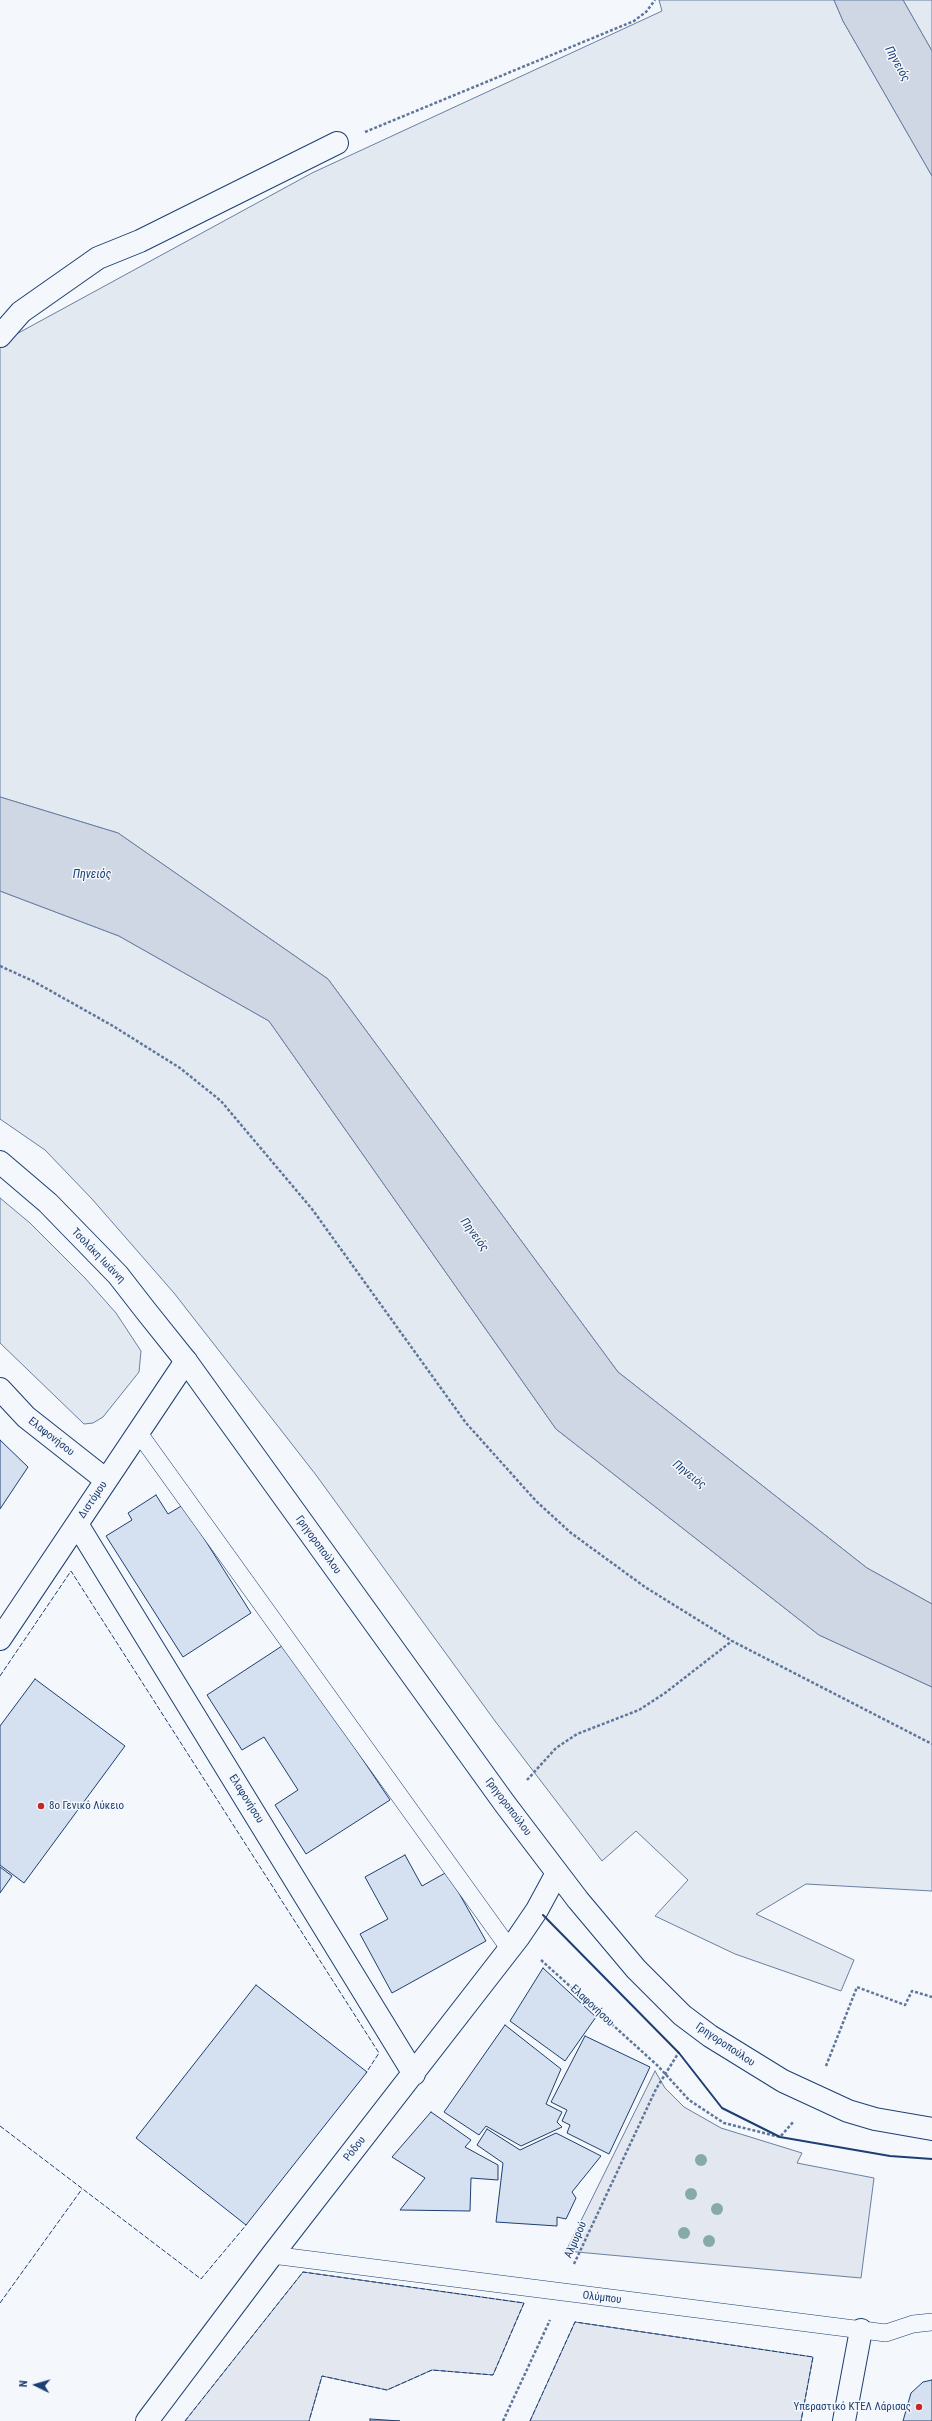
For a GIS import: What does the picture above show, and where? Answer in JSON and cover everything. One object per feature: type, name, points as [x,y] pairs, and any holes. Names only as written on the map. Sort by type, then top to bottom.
[{"type":"street","points":[[0,336],[22,312],[98,258],[140,241],[337,144]]},
{"type":"street","name":"Τσολάκη Ιωάννη","points":[[0,1162],[48,1203],[118,1275],[186,1361]]},
{"type":"street","name":"Διστόμου","points":[[0,1639],[186,1361]]},
{"type":"street","name":"Γρηγοροπούλου","points":[[186,1361],[504,1804],[557,1873],[636,1969],[682,2015],[725,2047],[783,2081],[848,2111],[875,2119],[932,2130]]},
{"type":"street","name":"Ελαφονήσου","points":[[0,1389],[26,1418],[106,1480]]},
{"type":"street","name":"Ελαφονήσου","points":[[77,1524],[414,2074]]},
{"type":"street","name":"Ρόδου","points":[[147,2421],[272,2255],[414,2074],[514,1943],[557,1873]]},
{"type":"street","points":[[844,2421],[861,2330]]},
{"type":"lane","points":[[138,1432],[514,1943]]},
{"type":"lane","name":"Ολύμπου","points":[[272,2255],[886,2333],[913,2324],[932,2322]]},
{"type":"path","points":[[337,144],[634,21],[646,12],[655,0]]},
{"type":"path","points":[[0,966],[34,981],[113,1026],[180,1068],[220,1101],[312,1209],[466,1423],[536,1501],[571,1533],[646,1587],[732,1641],[932,1744]]},
{"type":"path","points":[[504,1804],[556,1748],[577,1734],[639,1710],[732,1641]]},
{"type":"path","name":"Ελαφονήσου","points":[[514,1943],[658,2066],[664,2075]]},
{"type":"path","name":"Αλμυρού","points":[[503,2421],[562,2293],[578,2252],[668,2067],[679,2053]]},
{"type":"shaded area","points":[[659,0],[834,0],[843,21],[932,176],[932,1604],[867,1568],[618,1372],[328,979],[118,833],[0,797],[0,343],[312,173],[662,11]]},
{"type":"shaded area","points":[[903,0],[932,0],[932,51]]},
{"type":"shaded area","points":[[0,891],[119,936],[269,1021],[556,1429],[819,1635],[932,1687],[932,1891],[806,1884],[756,1914],[854,1960],[841,1991],[735,1954],[655,1916],[688,1880],[636,1831],[602,1861],[495,1721],[316,1475],[174,1293],[92,1199],[45,1150],[0,1119]]},
{"type":"shaded area","points":[[0,1198],[30,1223],[85,1278],[116,1313],[141,1351],[139,1372],[103,1417],[93,1423],[84,1424],[0,1343]]},
{"type":"shaded area","points":[[655,2071],[665,2088],[684,2107],[721,2128],[802,2153],[797,2163],[874,2178],[861,2278],[566,2251]]},
{"type":"shaded area","points":[[303,2272],[524,2303],[493,2375],[432,2370],[387,2390],[322,2376],[309,2421],[185,2421]]},
{"type":"shaded area","points":[[575,2322],[813,2357],[801,2421],[530,2421]]},
{"type":"water","name":"Πηνειός","points":[[834,0],[903,0],[932,51],[932,176],[843,21]]},
{"type":"water","name":"Πηνειός","points":[[0,797],[118,833],[328,979],[618,1372],[867,1568],[932,1604],[932,1687],[819,1635],[556,1429],[269,1021],[119,936],[0,891]]},
{"type":"building","points":[[0,1440],[28,1467],[0,1509]]},
{"type":"building","points":[[156,1495],[168,1514],[183,1505],[251,1613],[183,1657],[106,1536],[132,1520],[128,1513]]},
{"type":"building","points":[[285,1644],[390,1800],[306,1854],[275,1805],[298,1790],[264,1737],[242,1750],[207,1695]]},
{"type":"building","name":"8ο Γενικό Λύκειο","points":[[35,1679],[125,1746],[24,1883],[0,1865],[0,1726]]},
{"type":"building","points":[[405,1855],[422,1886],[447,1872],[486,1941],[392,1993],[360,1934],[388,1919],[365,1877]]},
{"type":"building","points":[[0,1867],[12,1876],[0,1893]]},
{"type":"building","points":[[543,1968],[596,2017],[565,2061],[510,2021]]},
{"type":"building","points":[[256,1985],[367,2072],[246,2225],[136,2138]]},
{"type":"building","points":[[505,2025],[561,2069],[546,2104],[562,2112],[557,2122],[562,2127],[521,2146],[486,2126],[479,2135],[444,2112]]},
{"type":"building","points":[[585,2036],[650,2067],[609,2154],[567,2133],[570,2125],[562,2121],[567,2110],[551,2102]]},
{"type":"building","points":[[431,2112],[471,2140],[465,2147],[498,2165],[498,2180],[471,2178],[470,2211],[400,2210],[425,2178],[392,2157]]},
{"type":"building","points":[[487,2129],[520,2150],[556,2133],[601,2156],[572,2192],[576,2198],[566,2219],[557,2217],[557,2226],[496,2222],[503,2163],[477,2145]]},
{"type":"building","name":"Υπεραστικό ΚΤΕΛ Λάρισας","points":[[932,2380],[932,2421],[903,2421],[911,2393],[923,2382]]},
{"type":"building","points":[[370,2419],[400,2421],[370,2421]]},
{"type":"fence","points":[[0,1676],[71,1571],[379,2053],[366,2073]]},
{"type":"fence","points":[[0,2126],[201,2279],[247,2224]]},
{"type":"fence","points":[[0,2303],[82,2189]]},
{"type":"fence","points":[[185,2421],[303,2272],[524,2303],[493,2375],[432,2370],[387,2390],[322,2376],[309,2421]]},
{"type":"fence","points":[[530,2421],[575,2322],[813,2357],[801,2421]]},
{"type":"wall","points":[[543,1915],[679,2053],[722,2108],[780,2137],[890,2156],[932,2159]]},
{"type":"place","name":"8ο Γενικό Λύκειο","points":[[41,1806]]},
{"type":"place","name":"Υπεραστικό ΚΤΕΛ Λάρισας","points":[[919,2407]]}]
